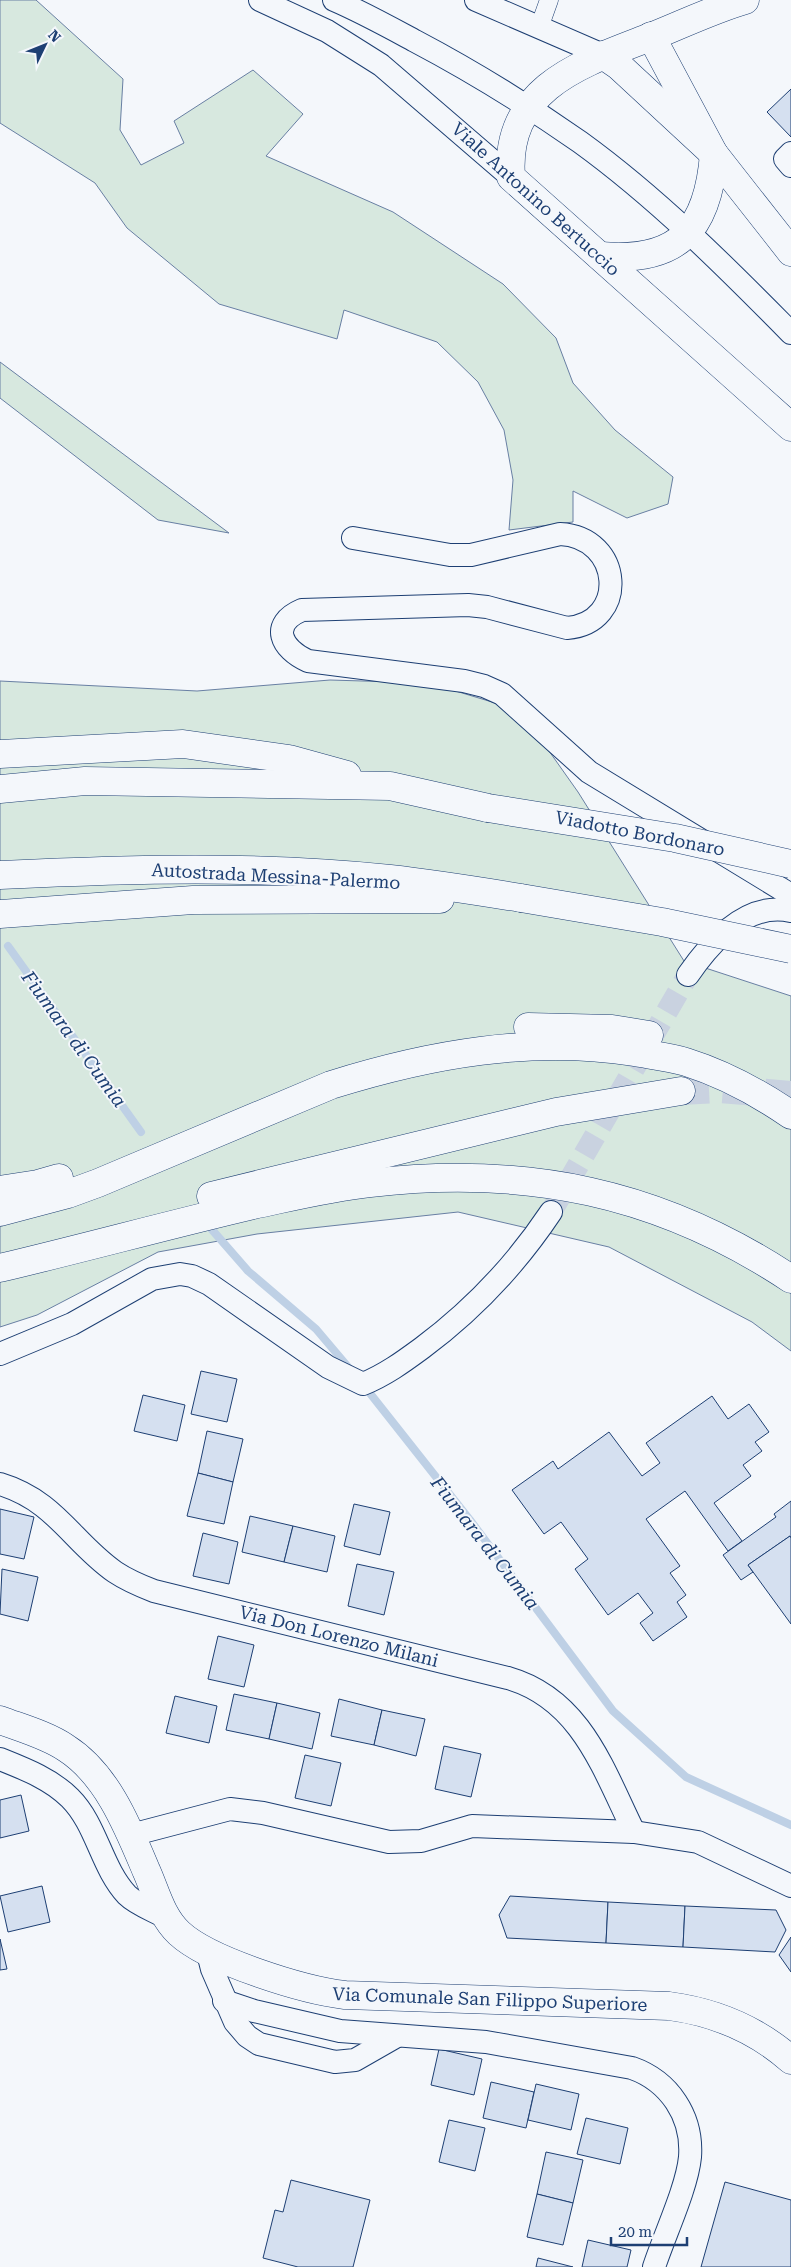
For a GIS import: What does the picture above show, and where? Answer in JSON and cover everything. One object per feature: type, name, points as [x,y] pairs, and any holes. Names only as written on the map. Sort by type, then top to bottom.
[{"type":"main road","points":[[511,177],[509,155],[514,136],[528,107],[553,81],[578,66],[603,55],[745,0]]},
{"type":"main road","points":[[600,256],[626,259],[646,256],[663,250],[688,233],[698,217],[712,175],[714,154],[651,36]]},
{"type":"main road","points":[[603,55],[619,66],[714,154],[791,252]]},
{"type":"main road","name":"Viale Antonino Bertuccio","points":[[511,177],[791,427]]},
{"type":"main road","points":[[0,754],[183,744],[289,759],[390,786]]},
{"type":"main road","points":[[0,789],[85,782],[390,786]]},
{"type":"main road","name":"Viadotto Bordonaro","points":[[390,786],[488,808],[675,838],[791,864]]},
{"type":"main road","name":"Autostrada Messina-Palermo","points":[[0,875],[140,870],[228,870],[389,879],[521,898]]},
{"type":"main road","points":[[0,914],[193,900],[521,898],[662,922],[791,949]]},
{"type":"main road","points":[[0,1190],[38,1184],[92,1167],[215,1112],[325,1068],[366,1055],[448,1036],[531,1027],[612,1029],[651,1035],[690,1044],[725,1057],[791,1093]]},
{"type":"main road","points":[[0,1212],[68,1194],[98,1183],[331,1085],[368,1073],[453,1054],[530,1045],[613,1049],[648,1054],[685,1062],[720,1075],[750,1090],[791,1115]]},
{"type":"main road","points":[[0,1252],[285,1177],[556,1112],[681,1091]]},
{"type":"main road","points":[[0,1268],[216,1214],[324,1190],[370,1183],[458,1178],[542,1183],[584,1189],[625,1199],[672,1215],[717,1235],[762,1260],[791,1279]]},
{"type":"main road","name":"Via Comunale San Filippo Superiore","points":[[0,1720],[65,1747],[80,1758],[102,1785],[131,1835],[167,1918],[179,1933],[208,1953],[302,1987],[344,1995],[669,2006],[694,2009],[742,2027],[770,2043],[791,2060]]},
{"type":"street","name":"Viale Antonino Bertuccio","points":[[260,0],[327,31],[381,65],[511,177]]},
{"type":"street","points":[[334,0],[446,57],[528,107],[606,163],[688,233],[791,333]]},
{"type":"street","points":[[476,0],[603,55]]},
{"type":"street","points":[[539,28],[549,0]]},
{"type":"street","points":[[791,153],[786,159],[791,166]]},
{"type":"street","points":[[353,538],[450,555],[471,555],[560,534],[572,534],[597,548],[608,566],[611,588],[606,602],[599,613],[579,627],[567,628],[488,607],[468,605],[302,610],[285,621],[282,639],[289,649],[308,661],[464,681],[484,686],[502,694],[589,772],[791,894]]},
{"type":"street","points":[[688,975],[715,942],[745,918],[762,910],[780,908],[791,911]]},
{"type":"street","points":[[0,1354],[72,1324],[152,1279],[180,1274],[192,1276],[209,1284],[328,1367],[363,1384],[381,1377],[447,1329],[477,1304],[500,1280],[551,1212]]},
{"type":"street","name":"Via Don Lorenzo Milani","points":[[0,1484],[30,1496],[47,1507],[115,1572],[154,1591],[508,1678],[540,1690],[568,1714],[580,1728],[599,1760],[634,1832]]},
{"type":"street","points":[[0,1759],[45,1779],[72,1800],[90,1829],[117,1882],[128,1896],[167,1918]]},
{"type":"street","points":[[131,1835],[230,1809],[263,1813],[389,1842],[421,1842],[472,1826],[634,1832],[698,1842],[791,1886]]},
{"type":"street","points":[[208,1953],[224,2001],[234,2022],[247,2036],[259,2044],[335,2062],[355,2060],[397,2036]]},
{"type":"street","points":[[224,2001],[340,2031],[467,2040],[513,2046],[632,2068],[647,2073],[661,2082],[680,2107],[689,2140],[690,2157],[654,2267]]},
{"type":"shaded area","points":[[0,0],[36,0],[123,79],[120,130],[141,165],[184,143],[174,121],[253,70],[303,114],[266,156],[393,212],[503,284],[556,338],[573,383],[615,430],[673,477],[668,504],[627,518],[573,491],[573,522],[509,530],[513,480],[504,430],[478,382],[437,342],[344,310],[337,339],[219,304],[127,228],[95,183],[0,123]]},
{"type":"shaded area","points":[[0,362],[229,533],[158,520],[0,398]]},
{"type":"shaded area","points":[[330,680],[429,683],[502,705],[549,751],[578,792],[684,961],[791,996],[791,1351],[752,1322],[609,1247],[458,1212],[257,1234],[158,1252],[37,1315],[0,1327],[0,681],[197,691]]},
{"type":"building","points":[[791,89],[791,137],[767,112]]},
{"type":"building","points":[[201,1371],[237,1379],[227,1422],[191,1414]]},
{"type":"building","points":[[143,1395],[185,1405],[177,1441],[134,1431]]},
{"type":"building","points":[[712,1396],[728,1419],[749,1404],[769,1432],[755,1442],[762,1451],[743,1465],[751,1476],[714,1503],[742,1541],[728,1551],[685,1491],[646,1519],[680,1566],[670,1573],[686,1595],[677,1602],[687,1617],[653,1641],[640,1623],[653,1613],[638,1593],[608,1615],[575,1569],[588,1559],[561,1522],[544,1534],[512,1490],[553,1461],[558,1469],[609,1432],[642,1476],[660,1463],[646,1443]]},
{"type":"building","points":[[207,1431],[243,1439],[233,1482],[198,1473]]},
{"type":"building","points":[[198,1473],[233,1482],[224,1524],[187,1516]]},
{"type":"building","points":[[791,1501],[791,1538],[790,1536],[748,1565],[753,1572],[741,1580],[723,1555],[776,1517],[774,1514]]},
{"type":"building","points":[[354,1504],[390,1512],[380,1555],[344,1546]]},
{"type":"building","points":[[0,1509],[34,1517],[24,1559],[0,1554]]},
{"type":"building","points":[[250,1516],[293,1526],[284,1562],[242,1552]]},
{"type":"building","points":[[293,1526],[335,1536],[327,1572],[284,1562]]},
{"type":"building","points":[[203,1533],[238,1542],[229,1584],[193,1576]]},
{"type":"building","points":[[790,1536],[791,1538],[791,1624],[748,1565]]},
{"type":"building","points":[[357,1564],[394,1572],[384,1615],[348,1606]]},
{"type":"building","points":[[2,1569],[38,1577],[28,1621],[0,1614]]},
{"type":"building","points":[[218,1636],[254,1645],[244,1687],[208,1679]]},
{"type":"building","points":[[234,1694],[277,1703],[269,1739],[226,1730]]},
{"type":"building","points":[[175,1696],[217,1706],[209,1743],[166,1733]]},
{"type":"building","points":[[339,1699],[382,1710],[374,1745],[331,1736]]},
{"type":"building","points":[[277,1703],[320,1713],[312,1749],[269,1739]]},
{"type":"building","points":[[382,1710],[425,1719],[416,1756],[374,1745]]},
{"type":"building","points":[[444,1746],[481,1754],[471,1797],[435,1789]]},
{"type":"building","points":[[305,1755],[341,1763],[331,1806],[295,1798]]},
{"type":"building","points":[[21,1795],[29,1831],[0,1838],[0,1800]]},
{"type":"building","points":[[42,1886],[50,1922],[8,1932],[0,1896]]},
{"type":"building","points":[[510,1896],[608,1902],[606,1943],[507,1938],[499,1915]]},
{"type":"building","points":[[608,1902],[685,1906],[683,1947],[606,1943]]},
{"type":"building","points":[[685,1906],[776,1910],[786,1930],[775,1952],[683,1947]]},
{"type":"building","points":[[791,1937],[791,1972],[779,1955]]},
{"type":"building","points":[[0,1939],[7,1969],[0,1970]]},
{"type":"building","points":[[439,2049],[482,2059],[474,2095],[431,2085]]},
{"type":"building","points":[[491,2082],[534,2092],[526,2128],[483,2118]]},
{"type":"building","points":[[536,2084],[579,2094],[571,2130],[528,2120]]},
{"type":"building","points":[[586,2118],[628,2128],[620,2164],[577,2154]]},
{"type":"building","points":[[449,2120],[485,2128],[475,2171],[439,2162]]},
{"type":"building","points":[[546,2152],[583,2160],[573,2203],[537,2194]]},
{"type":"building","points":[[291,2180],[370,2200],[353,2267],[298,2267],[263,2258],[275,2210],[283,2212]]},
{"type":"building","points":[[725,2182],[791,2200],[791,2267],[701,2267]]},
{"type":"building","points":[[537,2194],[573,2203],[563,2245],[527,2237]]},
{"type":"building","points":[[588,2240],[631,2250],[627,2267],[582,2267]]},
{"type":"building","points":[[538,2258],[573,2267],[536,2267]]},
{"type":"waterway","name":"Fiumara di Cumia","points":[[8,946],[141,1132]]},
{"type":"waterway","name":"Fiumara di Cumia","points":[[207,1224],[248,1271],[316,1329],[349,1368]]},
{"type":"waterway","name":"Fiumara di Cumia","points":[[365,1387],[470,1520],[613,1711],[686,1777],[791,1825]]},
{"type":"tunnel","points":[[551,1212],[688,975]]},
{"type":"tunnel","points":[[681,1091],[720,1089],[791,1095]]}]
